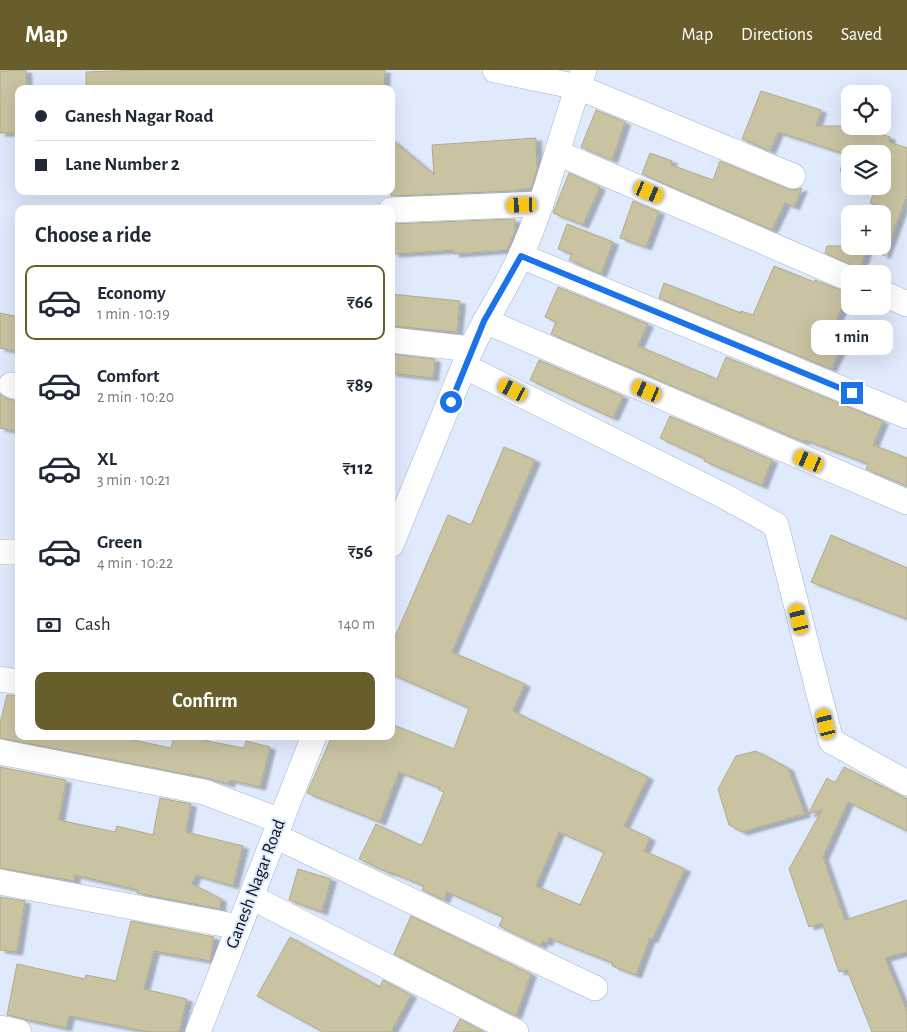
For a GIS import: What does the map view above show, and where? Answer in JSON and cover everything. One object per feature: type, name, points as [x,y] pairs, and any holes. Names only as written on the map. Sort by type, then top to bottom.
[{"type":"street","points":[[495,70],[581,79],[793,176]]},
{"type":"street","points":[[395,524],[399,504],[469,358],[484,321],[521,256],[541,204],[581,79]]},
{"type":"street","points":[[558,153],[841,275]]},
{"type":"street","points":[[395,210],[541,204]]},
{"type":"street","points":[[521,256],[907,416]]},
{"type":"street","points":[[891,297],[907,304]]},
{"type":"street","points":[[484,321],[907,502]]},
{"type":"street","points":[[395,341],[469,358],[776,525],[831,741],[907,784]]},
{"type":"street","points":[[0,552],[15,552]]},
{"type":"street","points":[[0,679],[15,681]]},
{"type":"street","name":"Ganesh Nagar Road","points":[[198,1032],[312,740]]},
{"type":"street","points":[[0,752],[204,792],[595,988]]},
{"type":"street","points":[[0,882],[240,928]]},
{"type":"street","points":[[252,897],[516,1032]]},
{"type":"street","points":[[0,1028],[20,1032]]},
{"type":"building","points":[[26,70],[27,85],[15,85],[15,133],[0,133],[0,71]]},
{"type":"building","points":[[143,70],[385,70],[384,85],[86,85],[86,72]]},
{"type":"building","points":[[761,91],[821,110],[816,126],[841,126],[841,135],[884,135],[890,137],[889,142],[907,148],[907,195],[891,239],[891,205],[875,205],[870,203],[873,195],[891,195],[891,145],[841,145],[841,153],[778,132],[770,151],[742,139]]},
{"type":"building","points":[[596,110],[625,122],[612,160],[581,147]]},
{"type":"building","points":[[536,138],[537,170],[531,188],[512,191],[391,196],[395,195],[395,142],[434,175],[432,145]]},
{"type":"building","points":[[650,153],[672,161],[671,165],[713,180],[720,161],[788,189],[802,188],[794,207],[785,203],[772,230],[642,174]]},
{"type":"building","points":[[569,173],[600,187],[583,225],[553,213]]},
{"type":"building","points":[[633,201],[659,212],[646,247],[620,238]]},
{"type":"building","points":[[515,219],[515,231],[507,250],[454,254],[453,250],[395,254],[395,224]]},
{"type":"building","points":[[567,224],[613,242],[601,274],[569,260],[572,254],[558,249]]},
{"type":"building","points":[[827,246],[841,246],[841,255],[865,255],[861,265],[851,265],[825,253]]},
{"type":"building","points":[[774,266],[841,290],[841,310],[827,344],[840,350],[831,369],[659,298],[664,283],[741,313],[741,311],[753,315]]},
{"type":"building","points":[[558,287],[648,324],[638,346],[717,379],[726,357],[883,421],[873,445],[907,458],[907,486],[866,469],[868,464],[805,440],[804,442],[551,334],[556,322],[545,317]]},
{"type":"building","points":[[395,294],[460,301],[457,332],[395,326]]},
{"type":"building","points":[[0,313],[15,316],[15,351],[0,348]]},
{"type":"building","points":[[395,354],[435,359],[433,378],[395,373]]},
{"type":"building","points":[[539,360],[623,396],[613,418],[530,380]]},
{"type":"building","points":[[0,394],[8,399],[15,400],[15,431],[0,428]]},
{"type":"building","points":[[670,416],[772,460],[762,486],[704,461],[705,459],[660,438]]},
{"type":"building","points":[[504,447],[535,460],[452,652],[525,684],[513,711],[648,777],[624,826],[650,838],[644,851],[685,869],[652,940],[650,938],[636,975],[612,966],[613,963],[549,938],[547,943],[542,941],[541,946],[499,926],[503,917],[447,892],[444,900],[422,890],[424,886],[359,859],[376,824],[420,845],[423,843],[444,792],[439,790],[440,788],[399,772],[380,822],[307,793],[330,740],[395,740],[395,726],[454,749],[469,708],[395,676],[395,637],[448,515],[471,525]],"holes":[[[559,832],[604,852],[580,905],[536,886]]]},
{"type":"building","points":[[831,535],[907,568],[907,619],[811,582]]},
{"type":"building","points":[[7,695],[15,696],[15,740],[133,740],[171,748],[173,740],[202,740],[244,748],[246,741],[270,747],[260,787],[230,780],[229,784],[207,778],[0,738],[0,723]]},
{"type":"building","points":[[756,751],[788,768],[805,814],[742,832],[729,825],[718,789],[736,756]]},
{"type":"building","points":[[0,767],[66,780],[59,820],[115,832],[117,826],[153,835],[160,798],[191,804],[186,832],[243,846],[233,886],[196,875],[192,884],[221,899],[220,909],[137,893],[138,890],[75,875],[74,881],[0,868]]},
{"type":"building","points":[[844,767],[907,799],[907,831],[848,802],[823,857],[845,920],[907,900],[907,952],[885,958],[907,1011],[907,1032],[872,1032],[847,970],[839,972],[822,923],[809,927],[789,869],[822,810],[808,814],[827,778],[835,783]]},
{"type":"building","points":[[298,869],[331,879],[322,912],[289,900]]},
{"type":"building","points":[[0,897],[25,901],[17,952],[0,950]]},
{"type":"building","points":[[411,916],[531,974],[516,1016],[394,954]]},
{"type":"building","points":[[131,921],[214,937],[210,961],[154,951],[144,989],[187,999],[179,1032],[149,1032],[69,1016],[66,1028],[7,1015],[17,964],[85,979],[86,975],[116,981]]},
{"type":"building","points":[[290,937],[380,987],[383,980],[411,995],[391,1032],[323,1032],[257,996]]},
{"type":"building","points":[[460,1019],[484,1032],[453,1032]]},
{"type":"route","points":[[451,402],[484,321],[521,256],[852,393]]}]
